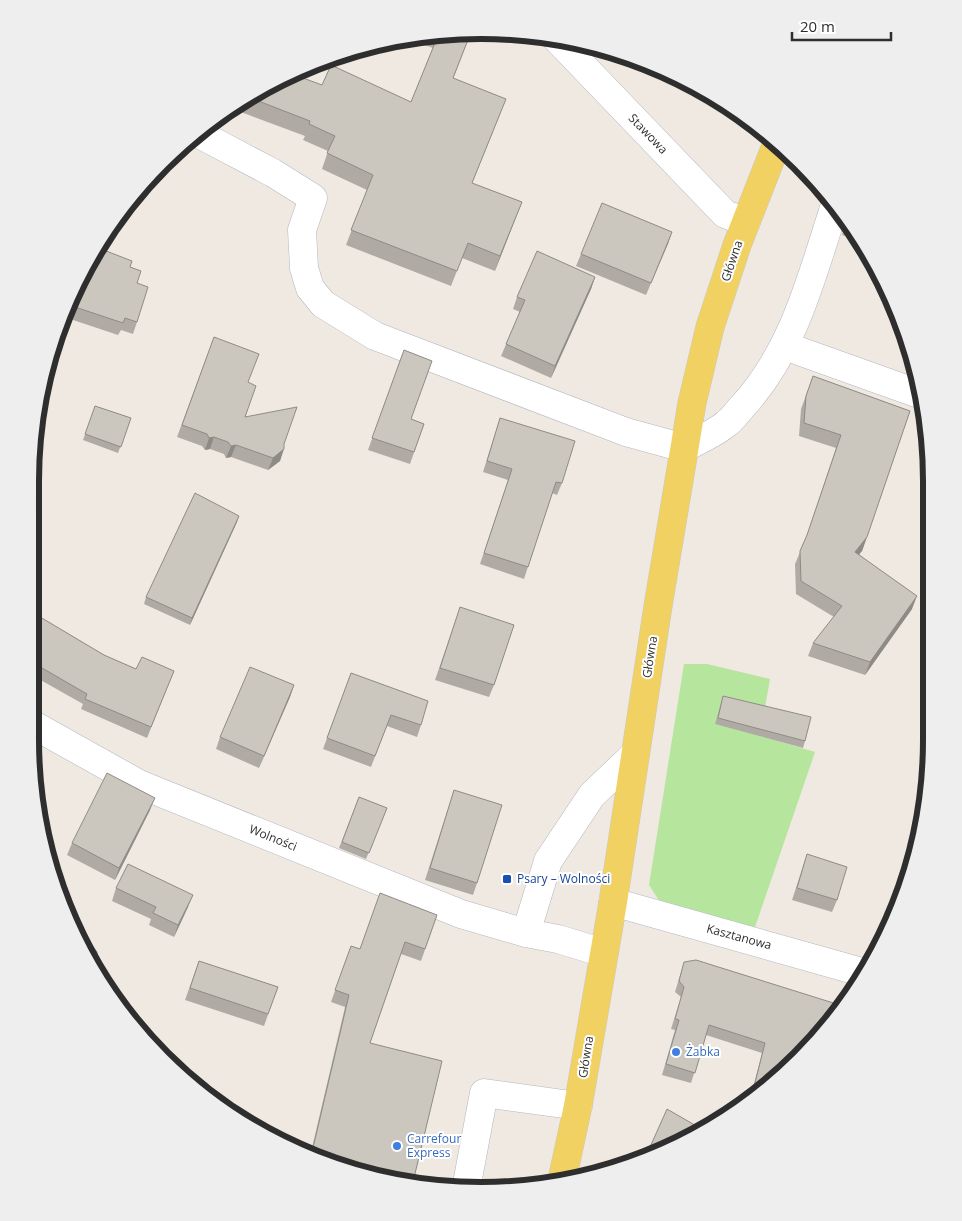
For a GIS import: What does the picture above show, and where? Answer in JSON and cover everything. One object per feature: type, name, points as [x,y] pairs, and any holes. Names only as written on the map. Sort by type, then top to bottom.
[{"type":"main road","name":"Główna","points":[[563,1175],[578,1106],[613,902],[692,403],[710,326],[749,214],[774,149]]},
{"type":"street","name":"Stawowa","points":[[564,47],[726,214],[749,214]]},
{"type":"street","points":[[204,136],[273,173],[313,198],[302,230],[304,268],[310,288],[323,304],[347,320],[375,336],[626,432],[684,448],[726,424],[753,395],[785,346],[806,293],[832,212]]},
{"type":"street","points":[[785,346],[914,392]]},
{"type":"street","name":"Wolności","points":[[39,728],[139,784],[461,914],[604,953]]},
{"type":"street","points":[[526,933],[548,861],[592,795],[636,754]]},
{"type":"street","name":"Kasztanowa","points":[[613,902],[858,971]]},
{"type":"street","points":[[467,1182],[484,1093],[578,1106]]},
{"type":"green space","points":[[684,664],[707,664],[770,679],[760,736],[815,752],[754,930],[662,905],[649,885]]},
{"type":"building","points":[[468,39],[453,78],[506,99],[472,183],[522,202],[500,256],[468,243],[457,271],[351,230],[373,175],[327,153],[335,136],[309,124],[310,121],[256,100],[300,77],[322,85],[331,65],[411,102],[435,42]]},
{"type":"building","points":[[602,203],[672,232],[651,283],[581,254]]},
{"type":"building","points":[[104,250],[132,261],[130,267],[141,271],[137,283],[148,287],[137,322],[125,318],[123,323],[74,307],[84,285]]},
{"type":"building","points":[[537,251],[595,277],[555,366],[506,344],[525,300],[517,297]]},
{"type":"building","points":[[214,337],[259,354],[248,382],[256,386],[245,417],[297,407],[284,449],[273,458],[236,445],[231,446],[228,442],[214,437],[209,438],[207,434],[182,425]]},
{"type":"building","points":[[404,350],[432,361],[411,419],[424,424],[414,452],[372,438]]},
{"type":"building","points":[[813,376],[910,411],[867,537],[855,552],[917,596],[870,662],[813,643],[842,606],[801,581],[800,551],[841,435],[804,423],[806,396]]},
{"type":"building","points":[[95,406],[131,418],[121,447],[85,434]]},
{"type":"building","points":[[500,418],[575,441],[562,483],[556,482],[528,567],[484,553],[512,469],[487,461]]},
{"type":"building","points":[[195,493],[239,516],[192,618],[146,597]]},
{"type":"building","points":[[460,607],[514,625],[494,685],[440,668]]},
{"type":"building","points":[[39,616],[104,655],[136,669],[142,657],[174,671],[151,727],[85,699],[87,694],[39,666]]},
{"type":"building","points":[[250,667],[294,685],[264,756],[220,737]]},
{"type":"building","points":[[351,673],[428,701],[421,725],[391,715],[375,756],[327,738]]},
{"type":"building","points":[[723,696],[811,717],[805,741],[718,718]]},
{"type":"building","points":[[107,773],[155,798],[119,868],[72,843]]},
{"type":"building","points":[[454,790],[502,805],[477,883],[430,868]]},
{"type":"building","points":[[359,797],[387,808],[369,853],[342,842]]},
{"type":"building","points":[[807,854],[847,867],[837,900],[797,888]]},
{"type":"building","points":[[128,864],[193,895],[178,925],[153,913],[156,907],[116,888]]},
{"type":"building","points":[[380,893],[437,915],[425,949],[405,942],[370,1043],[442,1061],[414,1177],[367,1167],[313,1149],[349,995],[335,990],[351,946],[360,949]]},
{"type":"building","points":[[82,931],[97,952],[97,959]]},
{"type":"building","points":[[696,960],[836,1004],[814,1032],[794,1053],[754,1088],[765,1043],[709,1025],[695,1073],[666,1064],[679,1020],[675,1019],[684,987],[679,981],[684,962]]},
{"type":"building","points":[[199,961],[278,987],[268,1014],[190,988]]},
{"type":"building","points":[[667,1109],[697,1126],[677,1137],[649,1149]]},
{"type":"place","name":"Psary – Wolności","points":[[507,879]]},
{"type":"place","name":"Żabka","points":[[676,1052]]},
{"type":"place","name":"Carrefour Express","points":[[397,1146]]}]
